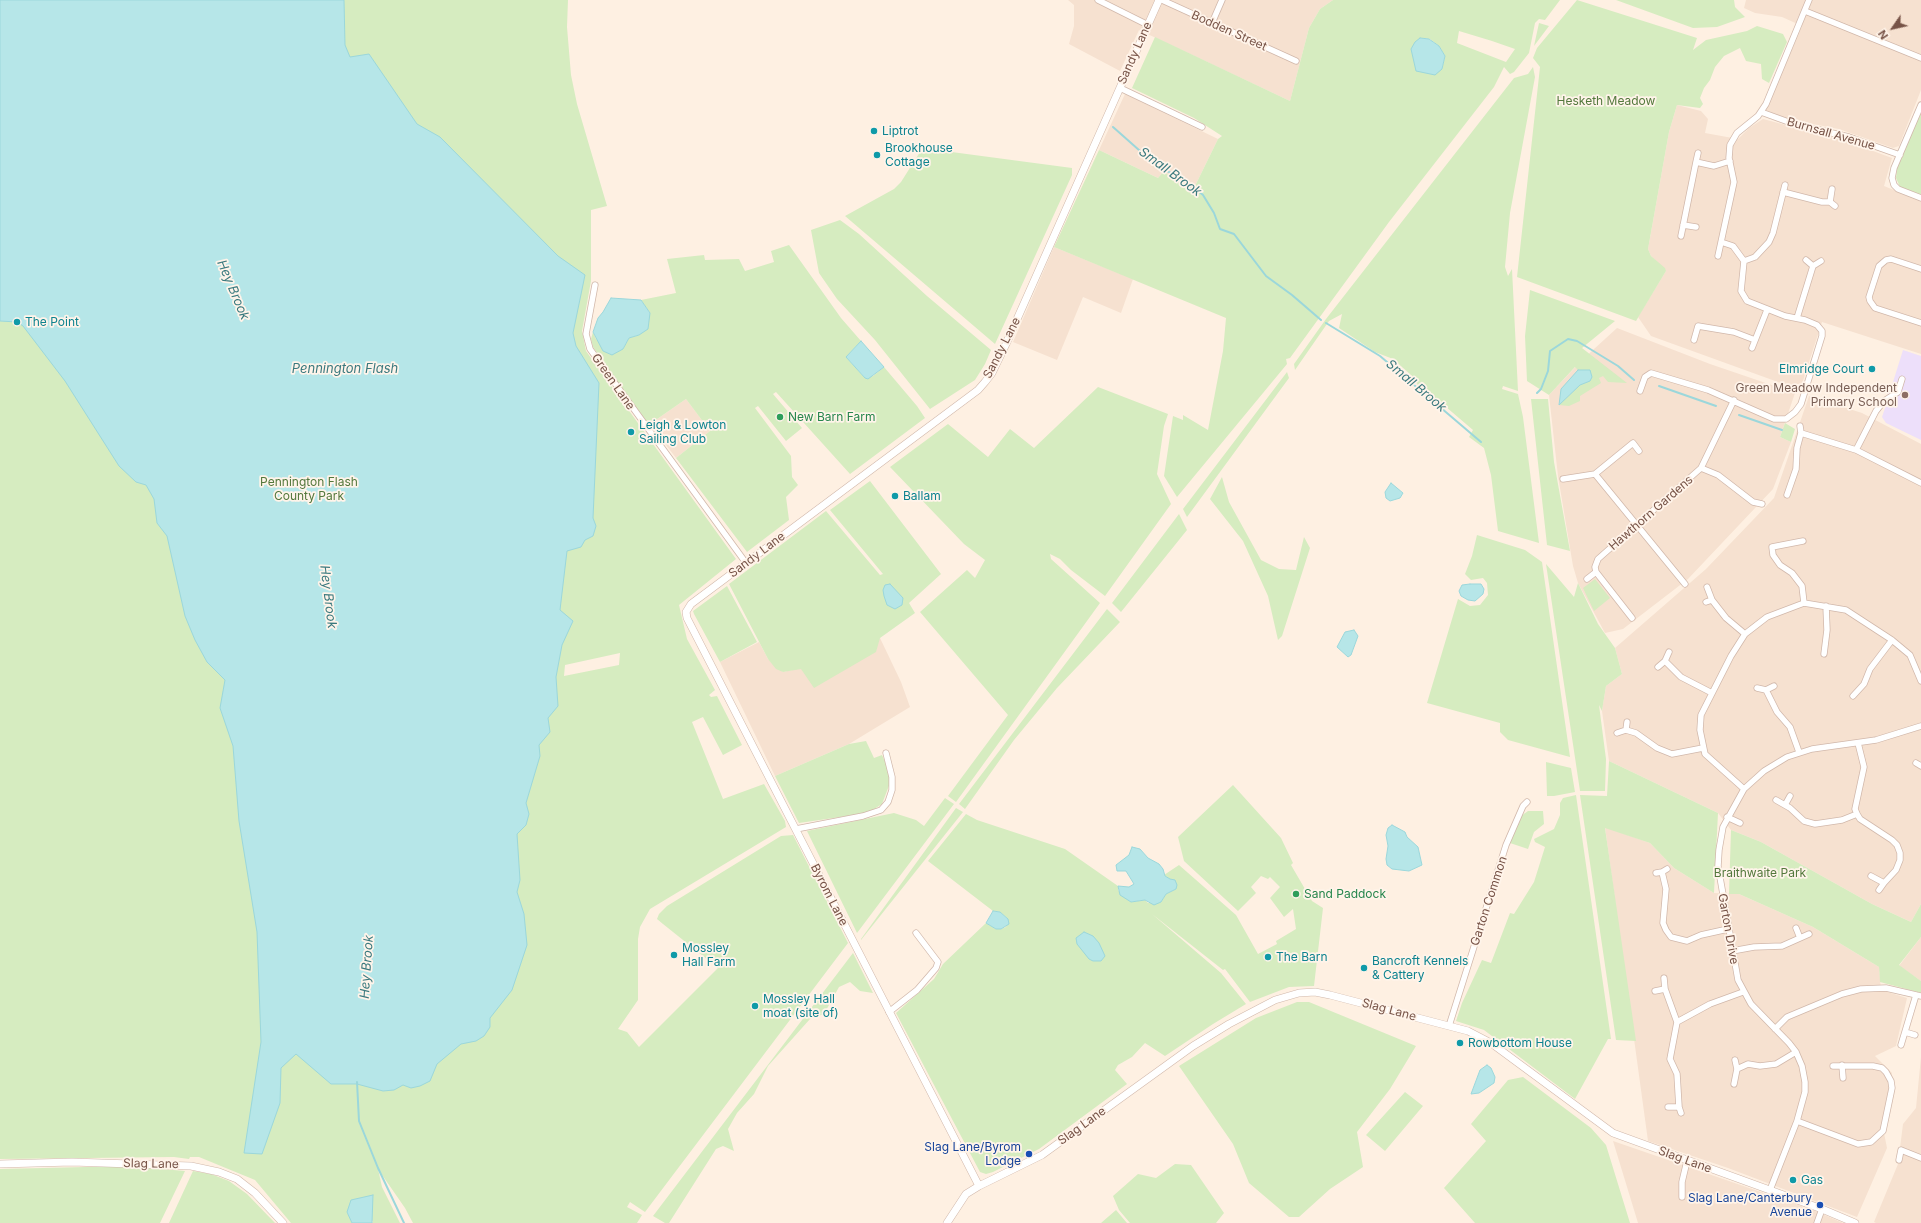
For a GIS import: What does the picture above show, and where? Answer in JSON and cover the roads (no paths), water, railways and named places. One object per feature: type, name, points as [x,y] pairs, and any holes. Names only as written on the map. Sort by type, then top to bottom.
[{"type":"street","points":[[1098,0],[1148,24]]},
{"type":"street","name":"Sandy Lane","points":[[691,604],[978,390],[988,378],[1006,344],[1160,0]]},
{"type":"street","name":"Bodden Street","points":[[1160,0],[1296,61]]},
{"type":"street","points":[[1212,23],[1222,0]]},
{"type":"street","points":[[1718,256],[1734,182],[1729,150],[1734,136],[1761,112],[1769,98],[1809,0]]},
{"type":"street","points":[[1804,11],[1921,58]]},
{"type":"street","points":[[1120,88],[1202,127]]},
{"type":"street","points":[[1921,105],[1893,173],[1894,185],[1898,190],[1921,198]]},
{"type":"street","name":"Burnsall Avenue","points":[[1761,112],[1794,124],[1849,136],[1900,155]]},
{"type":"street","points":[[1681,236],[1698,153]]},
{"type":"street","points":[[1696,162],[1714,166],[1730,161]]},
{"type":"street","points":[[1744,262],[1755,257],[1769,242],[1773,233],[1784,185]]},
{"type":"street","points":[[1830,202],[1832,189]]},
{"type":"street","points":[[1783,192],[1822,202],[1830,202],[1835,206]]},
{"type":"street","points":[[1683,225],[1696,227]]},
{"type":"street","points":[[1640,391],[1645,377],[1651,372],[1708,390],[1734,400],[1774,419],[1786,419],[1795,412],[1806,393],[1822,336],[1822,331],[1817,326],[1797,318],[1753,305],[1742,296],[1741,291],[1744,262],[1733,246],[1721,242]]},
{"type":"street","points":[[1921,269],[1891,259],[1886,260],[1879,266],[1869,297],[1875,308],[1921,323]]},
{"type":"street","points":[[1806,260],[1813,266]]},
{"type":"street","points":[[1797,318],[1813,266],[1821,261]]},
{"type":"street","name":"Green Lane","points":[[595,286],[586,334],[590,349],[746,563]]},
{"type":"street","points":[[1752,348],[1767,310]]},
{"type":"street","points":[[1694,340],[1698,323],[1734,332],[1755,340]]},
{"type":"street","points":[[1856,450],[1876,411],[1884,401],[1898,392],[1902,379]]},
{"type":"street","name":"Hawthorn Gardens","points":[[1596,572],[1595,567],[1598,558],[1637,526],[1701,468],[1734,400]]},
{"type":"street","points":[[1787,495],[1796,469],[1797,448],[1801,433],[1800,426]]},
{"type":"street","points":[[1801,433],[1856,450],[1921,483]]},
{"type":"street","points":[[1563,479],[1595,474],[1633,443],[1639,451]]},
{"type":"street","points":[[1701,468],[1718,475],[1754,502],[1762,504]]},
{"type":"street","points":[[1595,474],[1685,584]]},
{"type":"street","points":[[1803,541],[1772,547],[1773,555],[1780,565],[1792,573],[1802,586],[1804,603]]},
{"type":"street","points":[[1587,579],[1596,572],[1632,618]]},
{"type":"street","points":[[1707,587],[1712,600],[1726,618],[1745,634]]},
{"type":"street","points":[[1706,602],[1712,600]]},
{"type":"street","points":[[1744,789],[1710,759],[1703,748],[1700,730],[1701,715],[1731,656],[1745,634],[1767,617],[1804,603],[1846,610],[1892,640],[1910,656],[1921,681]]},
{"type":"street","name":"Byrom Lane","points":[[691,604],[688,608],[687,618],[979,1186]]},
{"type":"street","points":[[1824,654],[1827,630],[1826,606]]},
{"type":"street","points":[[1853,696],[1864,684],[1870,669],[1892,640]]},
{"type":"street","points":[[1658,667],[1665,661],[1669,652]]},
{"type":"street","points":[[1665,661],[1687,681],[1712,693]]},
{"type":"street","points":[[1757,688],[1766,690],[1774,686]]},
{"type":"street","points":[[1766,690],[1777,712],[1790,727],[1799,752]]},
{"type":"street","points":[[1626,722],[1626,730]]},
{"type":"street","name":"Garton Drive","points":[[1770,1190],[1797,1121],[1805,1092],[1805,1082],[1802,1066],[1796,1052],[1760,1016],[1743,992],[1736,972],[1718,866],[1721,837],[1728,817],[1744,789],[1775,763],[1799,752],[1858,743],[1921,726]]},
{"type":"street","points":[[1617,733],[1626,730],[1636,733],[1657,748],[1672,754],[1703,748]]},
{"type":"street","points":[[1858,743],[1864,767],[1855,809],[1860,819],[1892,840],[1899,849],[1899,865],[1893,875],[1878,890]]},
{"type":"street","points":[[796,829],[864,816],[881,810],[888,802],[892,790],[892,778],[886,753]]},
{"type":"street","points":[[1785,805],[1790,796]]},
{"type":"street","points":[[1776,800],[1785,805],[1804,821],[1815,824],[1842,820],[1857,814]]},
{"type":"street","name":"Garton Common","points":[[1449,1026],[1506,845],[1523,806],[1527,802]]},
{"type":"street","points":[[1728,817],[1740,823]]},
{"type":"street","points":[[1662,871],[1666,889],[1663,923],[1671,937],[1687,941],[1701,935],[1728,929]]},
{"type":"street","points":[[1871,876],[1884,883]]},
{"type":"street","points":[[1796,928],[1800,938]]},
{"type":"street","points":[[889,1012],[916,990],[936,968],[938,962],[916,933]]},
{"type":"street","points":[[1732,951],[1754,947],[1782,946],[1809,934]]},
{"type":"street","points":[[1664,978],[1665,989],[1677,1022],[1670,1059],[1677,1074],[1680,1110],[1668,1107]]},
{"type":"street","points":[[1774,1029],[1787,1017],[1854,990],[1878,987],[1918,996],[1901,1045]]},
{"type":"street","points":[[1655,991],[1665,989]]},
{"type":"street","name":"Slag Lane","points":[[947,1223],[966,1194],[1042,1155],[1193,1046],[1235,1020],[1275,1000],[1299,993],[1315,992],[1330,994],[1468,1031],[1491,1043],[1613,1133],[1822,1209],[1855,1223]]},
{"type":"street","points":[[1677,1022],[1696,1014],[1710,1004],[1743,992]]},
{"type":"street","points":[[1905,1032],[1915,1035]]},
{"type":"street","points":[[1737,1069],[1748,1064],[1760,1066],[1776,1064],[1796,1052]]},
{"type":"street","points":[[1734,1084],[1737,1069],[1735,1060]]},
{"type":"street","points":[[1842,1065],[1843,1078]]},
{"type":"street","points":[[1797,1121],[1858,1144],[1871,1142],[1880,1136],[1885,1126],[1892,1088],[1889,1076],[1882,1068],[1877,1066],[1833,1066]]},
{"type":"street","points":[[1899,1160],[1901,1150],[1921,1158]]},
{"type":"street","points":[[1682,1197],[1682,1182],[1687,1161]]},
{"type":"street","name":"Slag Lane","points":[[0,1164],[72,1162],[191,1166],[219,1172],[241,1182],[255,1193],[283,1223]]},
{"type":"street","points":[[1817,1223],[1822,1209]]},
{"type":"water","name":"Pennington Flash","points":[[0,0],[344,0],[345,45],[350,57],[369,54],[417,124],[440,137],[558,256],[585,275],[573,333],[576,346],[599,383],[593,518],[596,526],[593,536],[585,540],[581,547],[567,551],[560,610],[573,621],[562,645],[556,677],[558,706],[548,718],[550,732],[539,745],[540,756],[526,803],[529,814],[526,825],[517,834],[520,880],[517,892],[524,914],[527,945],[512,990],[490,1018],[490,1027],[484,1036],[476,1041],[461,1044],[437,1064],[430,1081],[420,1086],[411,1088],[403,1085],[394,1090],[383,1091],[357,1084],[331,1084],[296,1054],[281,1068],[280,1103],[262,1154],[244,1153],[261,1042],[257,932],[239,821],[233,746],[220,708],[225,680],[207,662],[195,640],[185,616],[167,536],[157,523],[154,499],[146,485],[136,482],[119,466],[65,381],[23,326],[17,322],[0,321]]},
{"type":"water","points":[[1420,38],[1429,39],[1439,46],[1445,56],[1442,69],[1435,75],[1416,71],[1411,49],[1415,42]]},
{"type":"water","points":[[611,298],[641,300],[650,313],[648,329],[639,335],[629,338],[623,349],[612,355],[603,351],[593,332],[598,318]]},
{"type":"water","points":[[861,341],[884,367],[868,379],[865,378],[846,357]]},
{"type":"water","points":[[1578,370],[1590,370],[1592,377],[1590,381],[1580,385],[1559,405],[1561,389]]},
{"type":"water","points":[[1391,483],[1403,493],[1400,498],[1390,501],[1386,498],[1385,492]]},
{"type":"water","points":[[890,584],[903,598],[902,605],[895,609],[887,605],[884,596],[883,590],[885,585]]},
{"type":"water","points":[[1481,584],[1484,589],[1483,594],[1475,601],[1468,600],[1461,596],[1459,591],[1462,585]]},
{"type":"water","points":[[1354,630],[1358,636],[1351,655],[1348,657],[1337,647],[1345,632]]},
{"type":"water","points":[[1392,825],[1405,832],[1407,837],[1418,847],[1422,865],[1409,871],[1392,869],[1387,865],[1386,859],[1388,846],[1386,835],[1388,828]]},
{"type":"water","points":[[1132,847],[1140,849],[1148,858],[1159,864],[1163,869],[1165,876],[1175,880],[1177,885],[1176,889],[1166,894],[1161,902],[1154,905],[1145,900],[1131,902],[1120,895],[1118,886],[1129,887],[1134,884],[1126,871],[1117,871],[1116,865],[1129,855]]},
{"type":"water","points":[[993,911],[1000,912],[1008,919],[1009,924],[1001,929],[996,929],[986,923]]},
{"type":"water","points":[[1084,932],[1093,936],[1099,943],[1105,956],[1101,961],[1093,961],[1089,959],[1077,944],[1076,938]]},
{"type":"water","points":[[1487,1065],[1491,1068],[1495,1077],[1494,1083],[1479,1093],[1471,1094],[1480,1070]]},
{"type":"water","points":[[373,1195],[372,1223],[352,1223],[347,1212],[351,1200]]},
{"type":"waterway","name":"Small Brook","points":[[1113,127],[1157,166],[1185,180],[1203,195],[1214,213],[1220,229],[1234,234],[1266,276],[1292,295],[1321,320]]},
{"type":"waterway","name":"Small Brook","points":[[1326,323],[1380,356],[1481,442]]},
{"type":"waterway","points":[[1537,393],[1541,389],[1548,371],[1550,351],[1568,339],[1577,341],[1618,366],[1634,380]]},
{"type":"waterway","points":[[1659,386],[1716,406]]},
{"type":"waterway","points":[[1739,415],[1782,430]]},
{"type":"waterway","name":"Hey Brook","points":[[357,1082],[359,1121],[378,1168],[404,1223]]},
{"type":"place","name":"Liptrot","points":[[874,131]]},
{"type":"place","name":"Brookhouse Cottage","points":[[877,155]]},
{"type":"place","name":"The Point","points":[[17,322]]},
{"type":"place","name":"Elmridge Court","points":[[1872,369]]},
{"type":"place","name":"Green Meadow Independent Primary School","points":[[1905,395]]},
{"type":"place","name":"New Barn Farm","points":[[780,417]]},
{"type":"place","name":"Leigh & Lowton Sailing Club","points":[[631,432]]},
{"type":"place","name":"Ballam","points":[[895,496]]},
{"type":"place","name":"Sand Paddock","points":[[1296,894]]},
{"type":"place","name":"Mossley Hall Farm","points":[[674,955]]},
{"type":"place","name":"The Barn","points":[[1268,957]]},
{"type":"place","name":"Bancroft Kennels & Cattery","points":[[1364,968]]},
{"type":"place","name":"Mossley Hall moat (site of)","points":[[755,1006]]},
{"type":"place","name":"Rowbottom House","points":[[1460,1043]]},
{"type":"place","name":"Slag Lane/Byrom Lodge","points":[[1029,1154]]},
{"type":"place","name":"Gas","points":[[1793,1180]]},
{"type":"place","name":"Slag Lane/Canterbury Avenue","points":[[1820,1205]]},
{"type":"park label","name":"Hesketh Meadow","points":[[1606,101]]},
{"type":"park label","name":"Pennington Flash County Park","points":[[309,489]]},
{"type":"park label","name":"Braithwaite Park","points":[[1760,873]]}]
